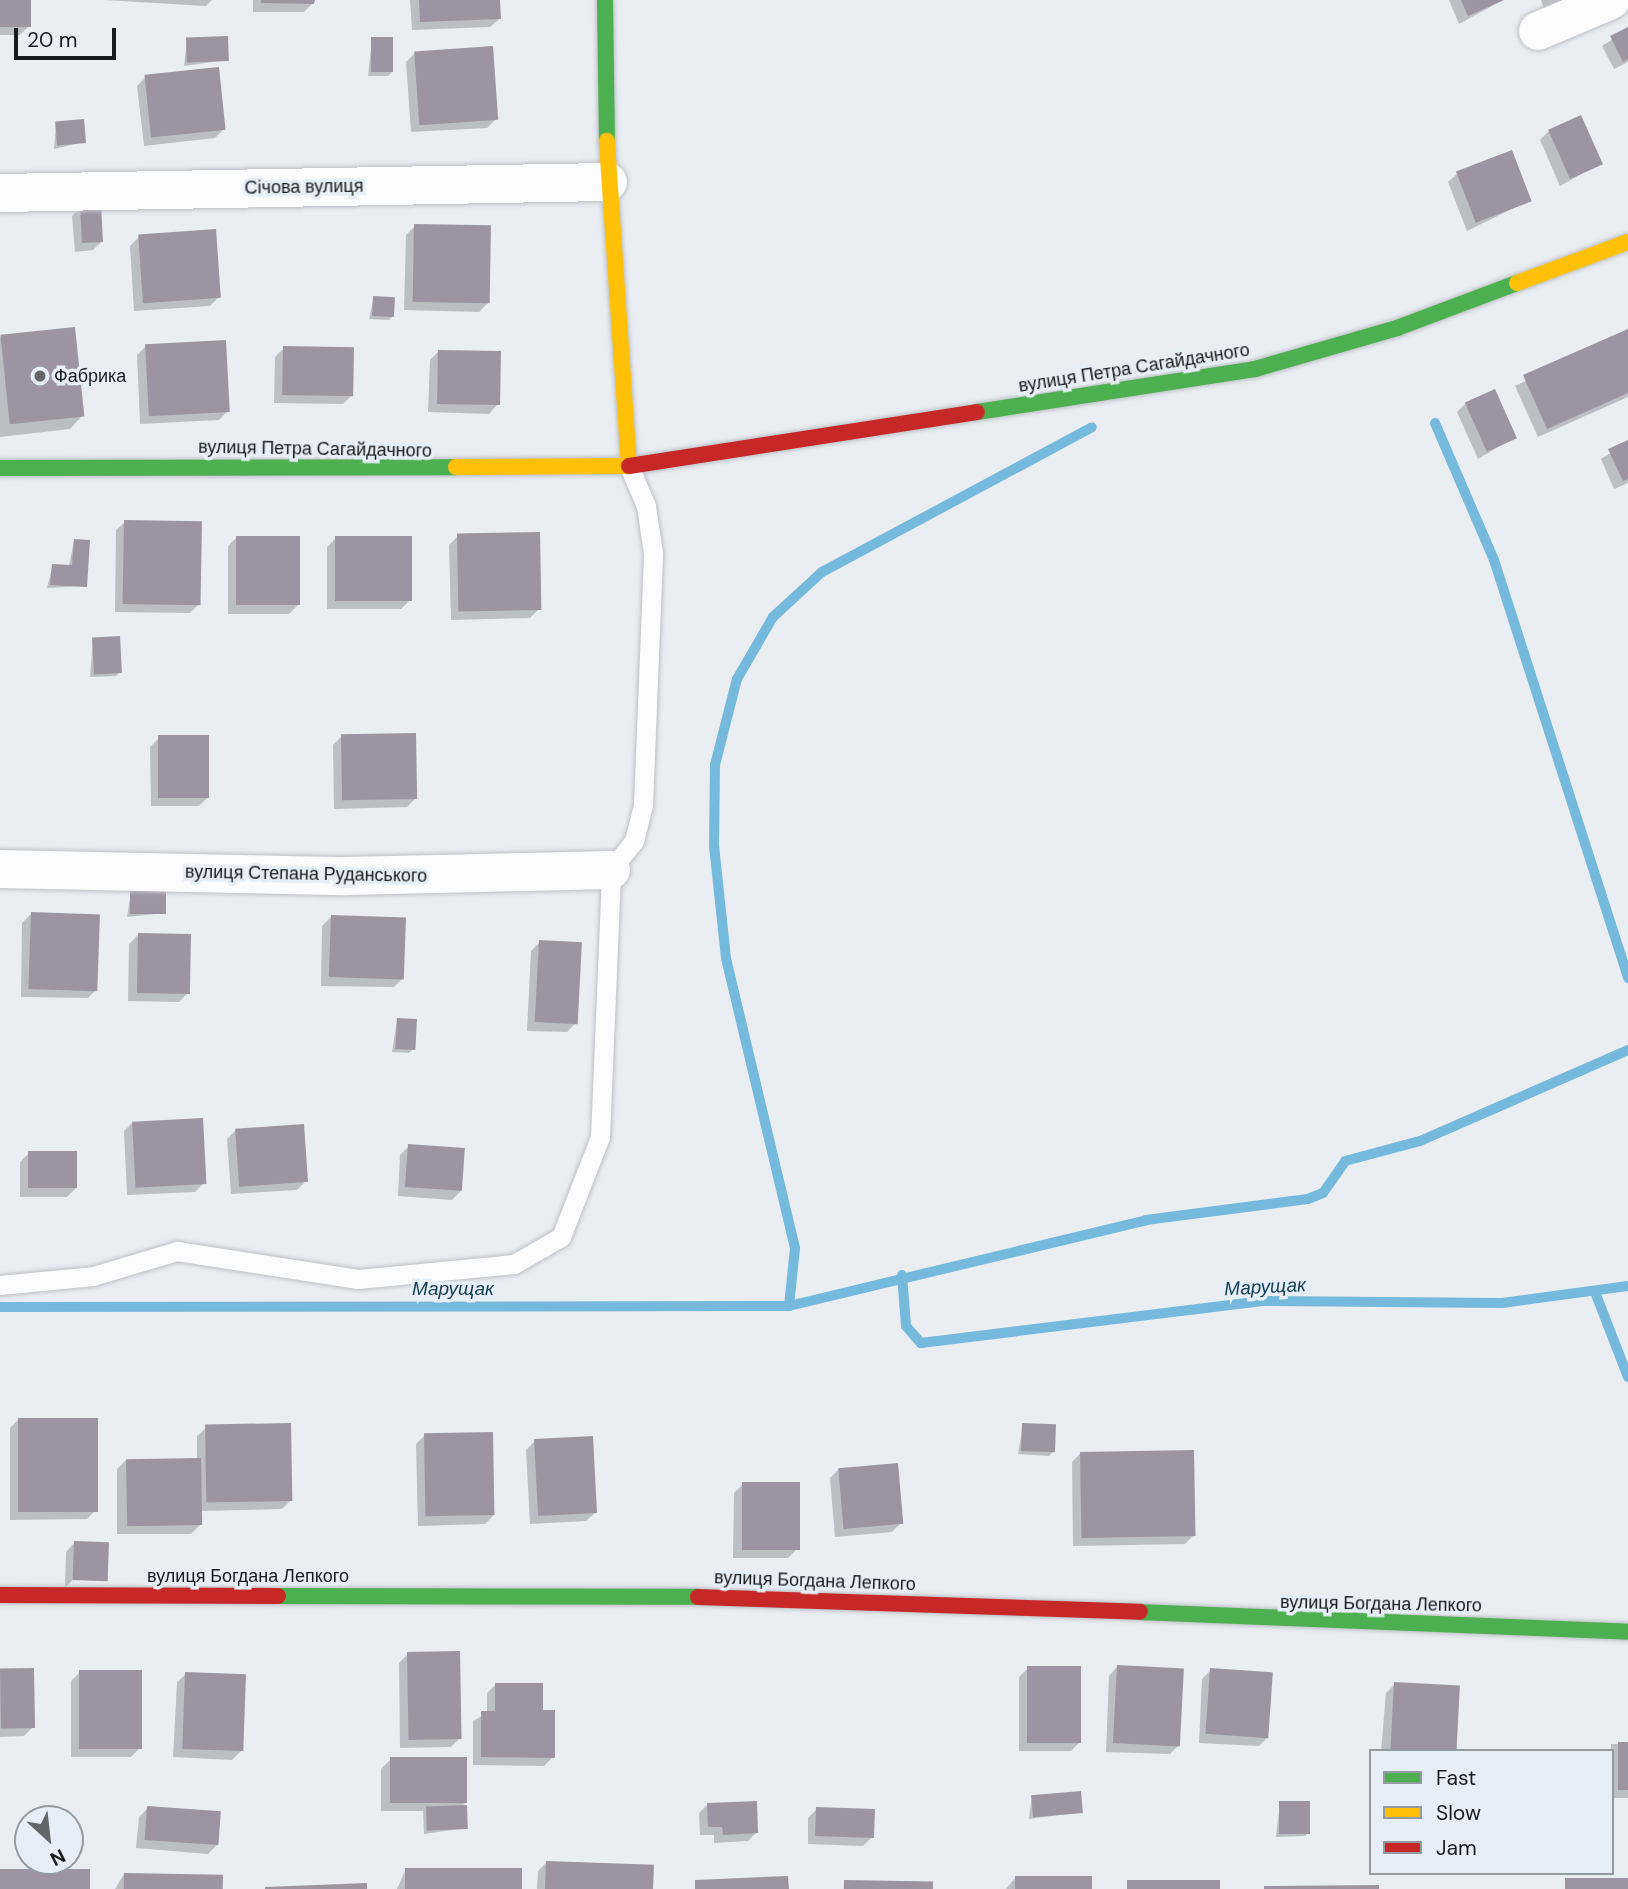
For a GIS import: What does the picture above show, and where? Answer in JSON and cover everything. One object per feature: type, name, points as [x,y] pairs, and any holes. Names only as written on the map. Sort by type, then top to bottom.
[{"type":"street","points":[[605,0],[608,182],[629,466]]},
{"type":"street","points":[[1538,31],[1611,0]]},
{"type":"street","name":"Січова вулиця","points":[[0,192],[608,182]]},
{"type":"street","name":"вулиця Петра Сагайдачного","points":[[0,468],[629,466],[1255,369],[1397,328],[1628,242]]},
{"type":"street","name":"вулиця Степана Руданського","points":[[0,869],[346,876],[611,870]]},
{"type":"street","name":"вулиця Богдана Лепкого","points":[[0,1595],[792,1597],[1628,1632]]},
{"type":"lane","points":[[0,1285],[93,1276],[177,1251],[358,1279],[514,1264],[561,1237],[600,1137],[611,870],[634,841],[643,805],[653,554],[646,506],[629,466]]},
{"type":"building","points":[[0,0],[31,0],[31,27],[0,27]]},
{"type":"building","points":[[261,0],[315,0],[314,4],[261,3]]},
{"type":"building","points":[[419,0],[500,0],[501,19],[420,22]]},
{"type":"building","points":[[1461,0],[1504,0],[1468,16]]},
{"type":"building","points":[[1628,27],[1628,59],[1623,62],[1610,36]]},
{"type":"building","points":[[228,36],[229,61],[187,62],[186,37]]},
{"type":"building","points":[[371,37],[393,37],[393,72],[371,72]]},
{"type":"building","points":[[493,46],[498,120],[419,125],[414,52]]},
{"type":"building","points":[[219,67],[226,130],[151,137],[144,75]]},
{"type":"building","points":[[1581,115],[1603,164],[1570,179],[1548,130]]},
{"type":"building","points":[[84,119],[86,143],[57,145],[55,122]]},
{"type":"building","points":[[1512,150],[1532,201],[1476,223],[1456,172]]},
{"type":"building","points":[[101,204],[103,242],[82,243],[80,205]]},
{"type":"building","points":[[414,224],[491,225],[490,303],[413,302]]},
{"type":"building","points":[[216,229],[221,298],[143,303],[138,234]]},
{"type":"building","points":[[373,296],[395,297],[394,317],[372,316]]},
{"type":"building","name":"Фабрика","points":[[75,327],[84,417],[10,424],[0,335]]},
{"type":"building","points":[[1628,329],[1628,393],[1547,429],[1523,375]]},
{"type":"building","points":[[226,340],[230,412],[149,416],[145,344]]},
{"type":"building","points":[[283,346],[354,347],[353,396],[282,395]]},
{"type":"building","points":[[438,350],[501,351],[500,405],[437,404]]},
{"type":"building","points":[[1495,389],[1517,438],[1487,452],[1465,402]]},
{"type":"building","points":[[1628,440],[1628,479],[1623,481],[1608,449]]},
{"type":"building","points":[[124,520],[202,521],[201,605],[123,604]]},
{"type":"building","points":[[540,532],[541,610],[458,611],[457,533]]},
{"type":"building","points":[[236,536],[300,536],[300,605],[236,605]]},
{"type":"building","points":[[335,536],[412,536],[412,601],[335,601]]},
{"type":"building","points":[[74,539],[90,540],[87,587],[50,585],[52,564],[72,565]]},
{"type":"building","points":[[120,636],[122,673],[94,674],[92,637]]},
{"type":"building","points":[[416,733],[417,799],[342,800],[341,734]]},
{"type":"building","points":[[158,735],[209,735],[209,798],[158,798]]},
{"type":"building","points":[[130,890],[166,890],[166,914],[130,914]]},
{"type":"building","points":[[31,912],[100,914],[97,991],[28,989]]},
{"type":"building","points":[[331,915],[406,918],[404,980],[329,977]]},
{"type":"building","points":[[138,933],[191,934],[190,994],[137,993]]},
{"type":"building","points":[[539,940],[582,942],[578,1024],[535,1022]]},
{"type":"building","points":[[397,1018],[417,1019],[415,1050],[395,1049]]},
{"type":"building","points":[[203,1118],[206,1184],[136,1188],[132,1122]]},
{"type":"building","points":[[304,1124],[308,1182],[239,1187],[235,1129]]},
{"type":"building","points":[[408,1144],[465,1148],[462,1191],[405,1187]]},
{"type":"building","points":[[28,1151],[77,1151],[77,1188],[28,1188]]},
{"type":"building","points":[[18,1418],[98,1418],[98,1512],[18,1512]]},
{"type":"building","points":[[291,1423],[292,1501],[206,1502],[205,1425]]},
{"type":"building","points":[[1022,1423],[1056,1424],[1055,1452],[1021,1451]]},
{"type":"building","points":[[493,1432],[494,1515],[425,1516],[424,1433]]},
{"type":"building","points":[[593,1436],[597,1513],[538,1516],[534,1439]]},
{"type":"building","points":[[1194,1450],[1196,1536],[1082,1538],[1080,1452]]},
{"type":"building","points":[[201,1458],[202,1525],[127,1526],[126,1459]]},
{"type":"building","points":[[898,1463],[903,1524],[844,1529],[838,1468]]},
{"type":"building","points":[[742,1482],[800,1482],[800,1550],[742,1550]]},
{"type":"building","points":[[74,1541],[109,1542],[108,1581],[73,1580]]},
{"type":"building","points":[[460,1651],[462,1739],[409,1740],[407,1652]]},
{"type":"building","points":[[1117,1665],[1184,1669],[1180,1746],[1113,1743]]},
{"type":"building","points":[[1027,1666],[1081,1666],[1081,1743],[1027,1743]]},
{"type":"building","points":[[34,1668],[35,1728],[1,1729],[0,1669]]},
{"type":"building","points":[[1210,1668],[1273,1672],[1268,1738],[1205,1734]]},
{"type":"building","points":[[79,1670],[142,1670],[142,1749],[79,1749]]},
{"type":"building","points":[[185,1672],[246,1674],[243,1751],[182,1749]]},
{"type":"building","points":[[1394,1682],[1460,1685],[1457,1749],[1390,1749]]},
{"type":"building","points":[[495,1683],[543,1683],[543,1710],[555,1710],[555,1758],[481,1757],[481,1711],[495,1711]]},
{"type":"building","points":[[1618,1742],[1628,1742],[1628,1790],[1618,1790]]},
{"type":"building","points":[[390,1757],[467,1757],[467,1803],[390,1803]]},
{"type":"building","points":[[1081,1791],[1083,1813],[1033,1817],[1031,1795]]},
{"type":"building","points":[[757,1801],[758,1833],[723,1835],[722,1827],[708,1827],[707,1803]]},
{"type":"building","points":[[1279,1801],[1310,1801],[1310,1834],[1279,1834]]},
{"type":"building","points":[[467,1805],[468,1829],[427,1830],[426,1806]]},
{"type":"building","points":[[147,1806],[221,1811],[218,1845],[145,1840]]},
{"type":"building","points":[[816,1807],[875,1809],[874,1838],[815,1836]]},
{"type":"building","points":[[546,1861],[654,1865],[653,1889],[545,1889]]},
{"type":"building","points":[[405,1868],[522,1868],[522,1889],[405,1889]]},
{"type":"building","points":[[0,1869],[14,1869],[14,1875],[84,1875],[84,1869],[90,1869],[90,1889],[0,1889]]},
{"type":"building","points":[[124,1873],[223,1875],[223,1889],[124,1889]]},
{"type":"building","points":[[788,1876],[789,1889],[695,1889],[695,1880]]},
{"type":"building","points":[[1015,1876],[1092,1876],[1092,1889],[1015,1889]]},
{"type":"building","points":[[1565,1878],[1628,1878],[1628,1889],[1565,1889]]},
{"type":"building","points":[[844,1880],[933,1882],[933,1889],[844,1889]]},
{"type":"building","points":[[1127,1880],[1220,1880],[1220,1889],[1127,1889]]},
{"type":"building","points":[[367,1883],[367,1889],[265,1889],[265,1887]]},
{"type":"building","points":[[1379,1885],[1379,1889],[1264,1889],[1264,1886]]},
{"type":"waterway","points":[[1435,423],[1494,560],[1628,978]]},
{"type":"waterway","points":[[789,1306],[795,1248],[726,958],[714,846],[715,765],[737,679],[773,617],[822,572],[1092,427]]},
{"type":"waterway","name":"Марущак","points":[[0,1307],[789,1306],[1146,1220],[1308,1199],[1323,1193],[1345,1161],[1420,1141],[1628,1050]]},
{"type":"waterway","name":"Марущак","points":[[902,1275],[906,1326],[921,1343],[1264,1301],[1502,1303],[1628,1286]]},
{"type":"waterway","name":"Марущак","points":[[1595,1292],[1628,1377]]},
{"type":"traffic: fast","points":[[605,0],[607,141]]},
{"type":"traffic: fast","points":[[977,412],[1255,369],[1397,328],[1517,283]]},
{"type":"traffic: fast","points":[[0,468],[456,467]]},
{"type":"traffic: fast","points":[[278,1596],[698,1597]]},
{"type":"traffic: fast","points":[[1140,1612],[1628,1632]]},
{"type":"traffic: slow","points":[[456,467],[629,466],[607,141]]},
{"type":"traffic: slow","points":[[1517,283],[1628,242]]},
{"type":"traffic: jam","points":[[629,466],[977,412]]},
{"type":"traffic: jam","points":[[0,1595],[278,1596]]},
{"type":"traffic: jam","points":[[698,1597],[1140,1612]]},
{"type":"place","name":"Фабрика","points":[[40,376]]}]
